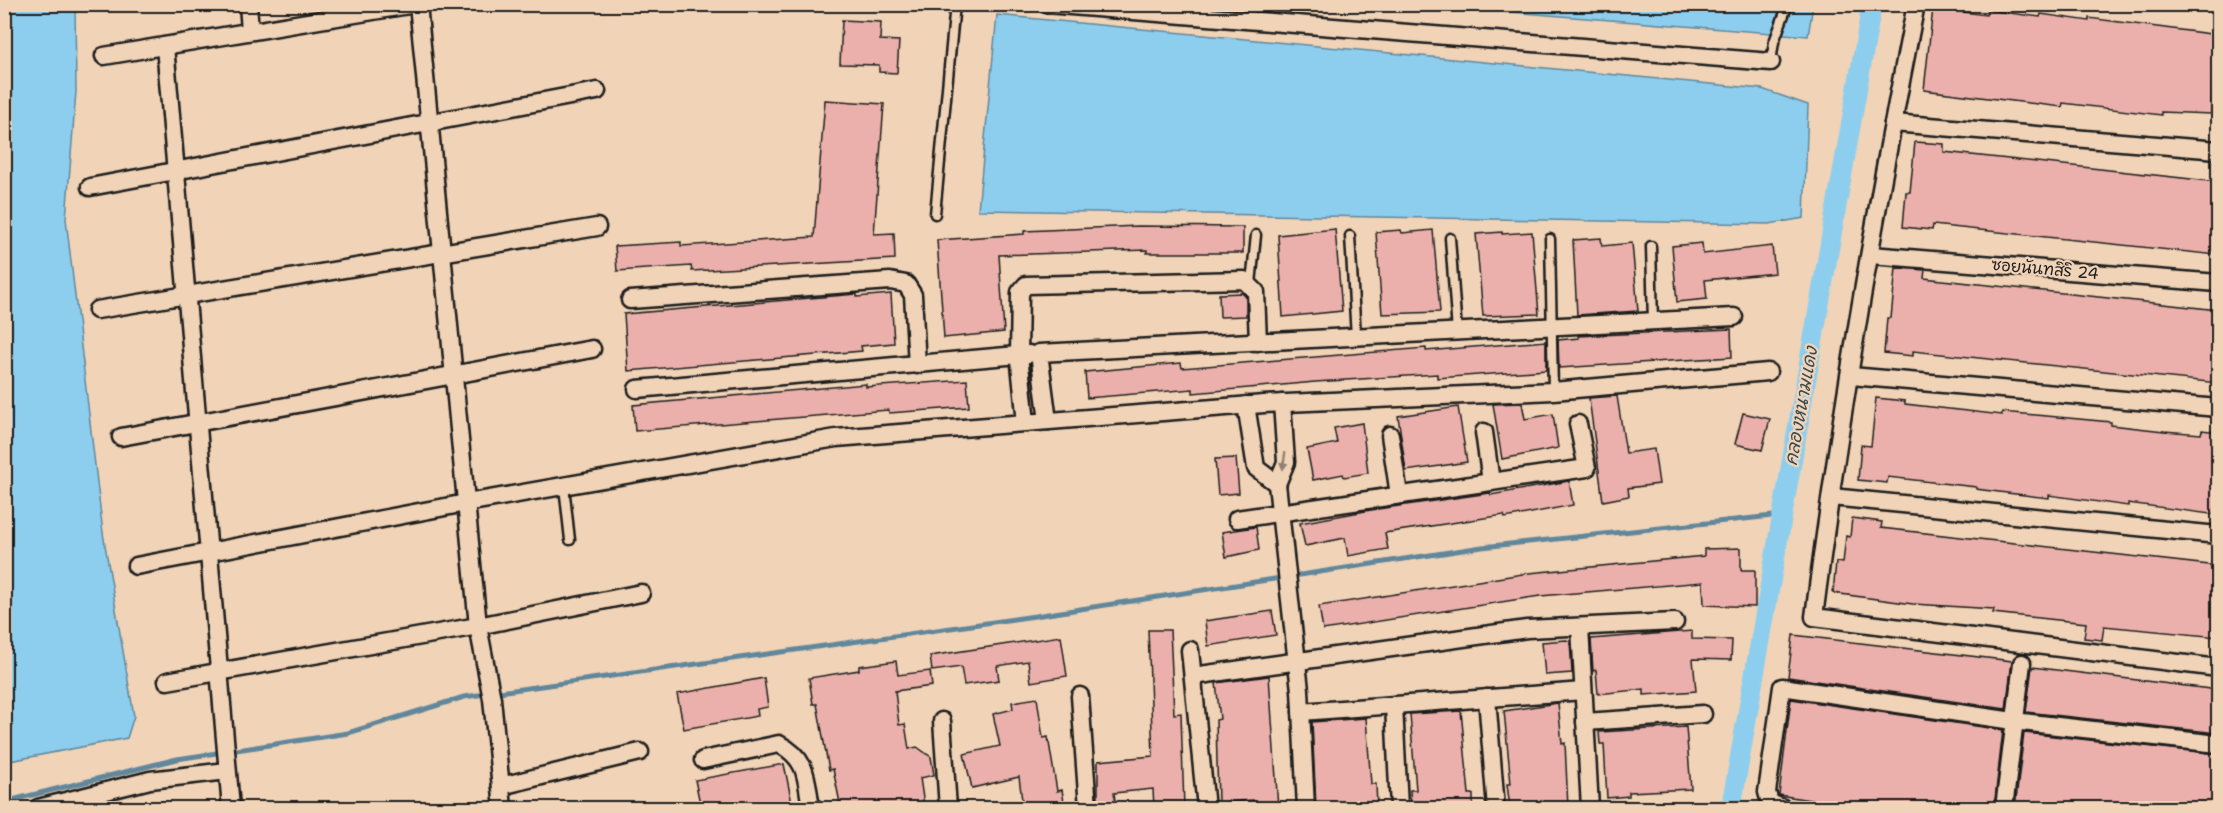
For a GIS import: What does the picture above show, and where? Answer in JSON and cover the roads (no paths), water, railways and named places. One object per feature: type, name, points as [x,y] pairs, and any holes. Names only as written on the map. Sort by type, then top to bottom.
[{"type":"street","points":[[248,4],[250,32]]},
{"type":"street","points":[[104,57],[417,4],[478,626],[491,692],[503,808]]},
{"type":"street","points":[[1046,4],[1771,62]]},
{"type":"street","points":[[1916,4],[1871,255],[1814,618],[2218,668]]},
{"type":"street","points":[[165,46],[231,808]]},
{"type":"street","points":[[90,187],[597,91]]},
{"type":"street","points":[[1893,123],[2218,150]]},
{"type":"street","points":[[97,310],[442,255],[597,227]]},
{"type":"street","name":"ซอยนันทสิริ 24","points":[[1871,255],[2218,283]]},
{"type":"street","points":[[1026,423],[1019,355],[1020,292],[1026,285],[1244,280],[1251,284],[1258,306],[1258,342]]},
{"type":"street","points":[[630,300],[890,281],[906,284],[913,295],[917,364]]},
{"type":"street","points":[[637,389],[1039,353],[1734,317]]},
{"type":"street","points":[[121,436],[592,349]]},
{"type":"street","points":[[1039,353],[1048,421]]},
{"type":"street","points":[[136,566],[210,554],[466,502],[836,438],[1246,405],[1553,391],[1768,372]]},
{"type":"street","points":[[1851,376],[2218,408]]},
{"type":"street","points":[[1282,403],[1286,462],[1277,484],[1297,661],[1306,808]]},
{"type":"street","points":[[1246,405],[1256,468],[1277,484]]},
{"type":"street","points":[[1237,519],[1587,468],[1578,424]]},
{"type":"street","points":[[1484,432],[1491,482]]},
{"type":"street","points":[[1390,435],[1399,495]]},
{"type":"street","points":[[1832,497],[2218,535]]},
{"type":"street","points":[[167,681],[478,626],[641,593]]},
{"type":"street","points":[[1193,676],[1527,630],[1675,622]]},
{"type":"street","points":[[1580,627],[1590,808]]},
{"type":"street","points":[[1190,650],[1206,808]]},
{"type":"street","points":[[2004,808],[2022,663]]},
{"type":"street","points":[[1783,808],[1770,803],[1767,792],[1782,687],[2013,721],[2218,744]]},
{"type":"street","points":[[1301,712],[1583,691]]},
{"type":"street","points":[[1080,696],[1088,808]]},
{"type":"street","points":[[1487,698],[1496,808]]},
{"type":"street","points":[[1394,705],[1399,808]]},
{"type":"street","points":[[1585,722],[1703,714]]},
{"type":"street","points":[[942,721],[948,808]]},
{"type":"street","points":[[702,760],[779,744],[798,758],[805,769],[811,808]]},
{"type":"street","points":[[501,786],[640,752]]},
{"type":"street","points":[[38,808],[150,780],[226,757]]},
{"type":"lane","points":[[935,214],[955,4]]},
{"type":"lane","points":[[1771,62],[1774,42],[1788,4]]},
{"type":"lane","points":[[1251,284],[1256,235]]},
{"type":"lane","points":[[1350,236],[1356,337]]},
{"type":"lane","points":[[1450,238],[1457,332]]},
{"type":"lane","points":[[1550,238],[1553,391]]},
{"type":"lane","points":[[1651,246],[1653,321]]},
{"type":"lane","points":[[564,486],[570,540]]},
{"type":"water","points":[[5,4],[75,5],[76,91],[66,219],[103,533],[134,716],[127,738],[5,762]]},
{"type":"water","points":[[1426,5],[1813,5],[1808,36]]},
{"type":"water","points":[[997,15],[1762,89],[1808,105],[1804,218],[1769,224],[978,210]]},
{"type":"waterway","name":"คลองหนามแดง","points":[[1731,808],[1872,4]]},
{"type":"waterway","points":[[4,802],[177,759],[348,733],[464,697],[1035,616],[1482,547],[1782,515]]}]
